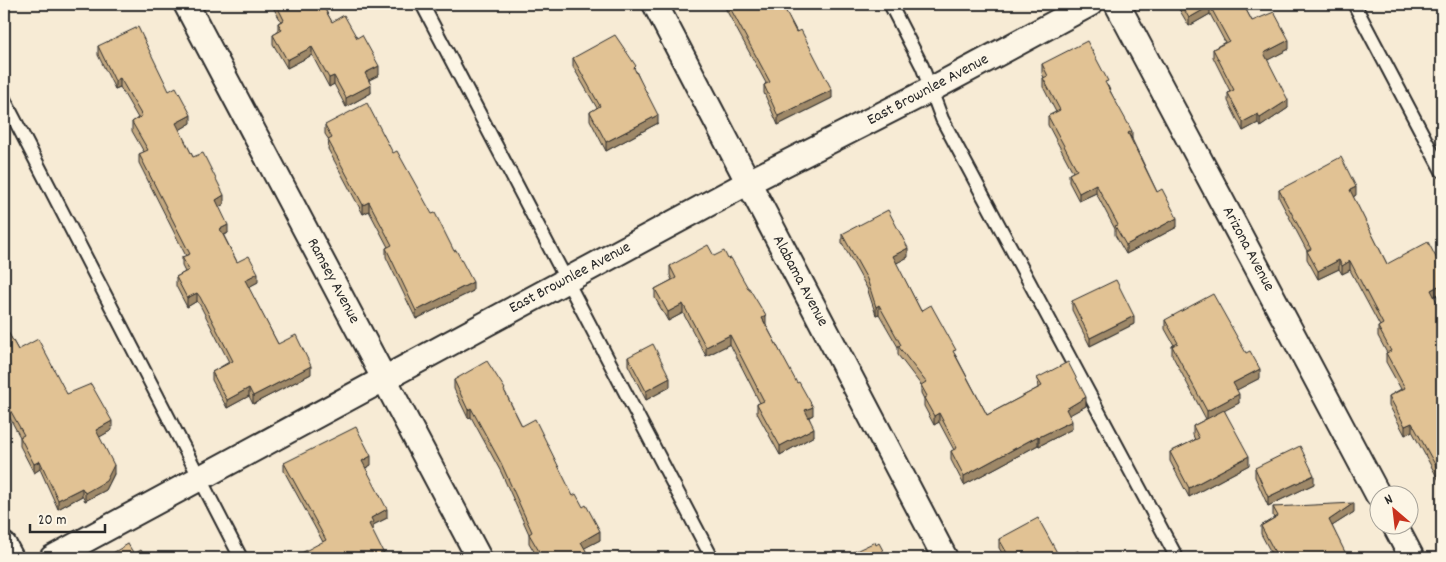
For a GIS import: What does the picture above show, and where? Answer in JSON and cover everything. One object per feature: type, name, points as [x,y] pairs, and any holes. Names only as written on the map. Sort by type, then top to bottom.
[{"type":"street","name":"Ramsey Avenue","points":[[186,4],[479,558]]},
{"type":"street","name":"Alabama Avenue","points":[[655,4],[945,558]]},
{"type":"street","name":"East Brownlee Avenue","points":[[52,558],[749,182],[932,89],[1090,4]]},
{"type":"street","name":"Arizona Avenue","points":[[1117,4],[1372,484]]},
{"type":"street","points":[[1399,534],[1412,558]]},
{"type":"street","points":[[4,545],[10,558]]},
{"type":"lane","points":[[422,4],[712,558]]},
{"type":"lane","points":[[890,4],[922,66],[942,119],[1177,558]]},
{"type":"lane","points":[[1354,4],[1442,171]]},
{"type":"lane","points":[[4,99],[241,558]]},
{"type":"building","points":[[276,4],[322,4],[332,22],[344,15],[357,38],[362,35],[379,66],[365,73],[371,85],[346,98],[334,76],[329,78],[312,47],[287,60],[273,35],[282,30],[278,23],[284,20]]},
{"type":"building","points":[[728,4],[782,4],[796,32],[801,30],[832,90],[778,116],[764,85],[770,82]]},
{"type":"building","points":[[1181,4],[1243,4],[1252,21],[1274,12],[1289,40],[1264,53],[1288,100],[1260,118],[1258,114],[1243,122],[1228,93],[1234,90],[1213,49],[1229,41],[1210,6],[1189,18]]},
{"type":"building","points":[[138,27],[169,91],[176,87],[191,115],[176,123],[193,157],[203,153],[224,195],[216,200],[228,225],[220,229],[237,262],[249,256],[258,273],[245,280],[278,344],[296,335],[311,366],[253,396],[249,388],[227,400],[212,372],[233,361],[200,297],[197,293],[187,298],[176,277],[189,270],[182,257],[190,254],[139,154],[148,150],[132,122],[142,116],[120,78],[115,81],[98,46]]},
{"type":"building","points":[[615,35],[636,66],[634,68],[658,115],[606,142],[590,112],[600,106],[573,58]]},
{"type":"building","points":[[1087,41],[1108,81],[1105,82],[1132,131],[1128,133],[1157,192],[1162,189],[1177,218],[1126,245],[1115,226],[1118,225],[1096,184],[1079,193],[1069,174],[1077,170],[1048,116],[1060,110],[1043,78],[1048,76],[1042,64]]},
{"type":"building","points":[[367,103],[393,153],[397,151],[432,214],[435,213],[454,251],[456,250],[473,282],[416,311],[386,248],[392,245],[369,202],[363,205],[328,140],[332,138],[325,125]]},
{"type":"building","points":[[1341,157],[1356,187],[1350,190],[1387,264],[1428,242],[1442,269],[1442,284],[1431,290],[1442,312],[1442,477],[1412,423],[1405,426],[1389,396],[1405,388],[1386,353],[1391,351],[1378,327],[1383,324],[1350,261],[1342,266],[1339,260],[1318,271],[1307,251],[1311,249],[1279,190]]},
{"type":"building","points":[[888,210],[908,248],[893,256],[921,311],[931,305],[956,350],[953,351],[987,415],[1042,386],[1037,378],[1068,362],[1086,397],[1066,409],[1072,421],[1038,436],[964,476],[951,451],[957,448],[939,413],[934,416],[924,398],[927,396],[921,385],[926,382],[898,346],[901,345],[879,305],[876,307],[867,279],[842,234]]},
{"type":"building","points":[[708,245],[714,256],[724,251],[728,259],[731,258],[766,316],[762,318],[797,383],[799,382],[813,407],[805,410],[814,428],[780,446],[757,404],[764,401],[730,335],[706,347],[683,304],[668,312],[655,289],[676,278],[670,266]]},
{"type":"building","points":[[1116,280],[1134,316],[1090,338],[1072,301]]},
{"type":"building","points":[[1213,294],[1246,353],[1250,351],[1260,369],[1233,383],[1239,394],[1207,411],[1172,346],[1178,343],[1165,320]]},
{"type":"building","points":[[4,325],[18,350],[38,339],[67,394],[91,384],[112,421],[96,430],[114,465],[106,481],[85,493],[82,488],[58,500],[40,461],[34,464],[20,437],[24,435],[4,399]]},
{"type":"building","points":[[653,344],[670,378],[646,391],[628,357]]},
{"type":"building","points":[[487,361],[505,389],[522,426],[535,419],[573,496],[576,494],[583,507],[586,505],[600,531],[581,542],[590,558],[543,558],[529,534],[532,532],[501,463],[471,408],[468,410],[454,380]]},
{"type":"building","points":[[1224,410],[1249,456],[1189,488],[1170,452],[1199,438],[1193,426]]},
{"type":"building","points":[[356,427],[371,456],[362,461],[387,509],[371,518],[373,522],[369,524],[386,558],[292,558],[326,540],[284,463]]},
{"type":"building","points":[[1300,446],[1314,475],[1268,497],[1255,468]]},
{"type":"building","points":[[1354,503],[1329,520],[1347,556],[1344,558],[1290,558],[1288,555],[1278,558],[1261,526],[1278,516],[1273,507]]},
{"type":"building","points":[[1038,518],[1060,558],[1010,558],[999,539]]},
{"type":"building","points":[[875,542],[876,545],[879,543],[887,558],[843,558],[843,557]]},
{"type":"building","points":[[128,544],[134,554],[141,550],[146,558],[106,558],[106,557]]},
{"type":"building","points":[[1078,551],[1080,555],[1083,553],[1086,558],[1063,558]]}]
